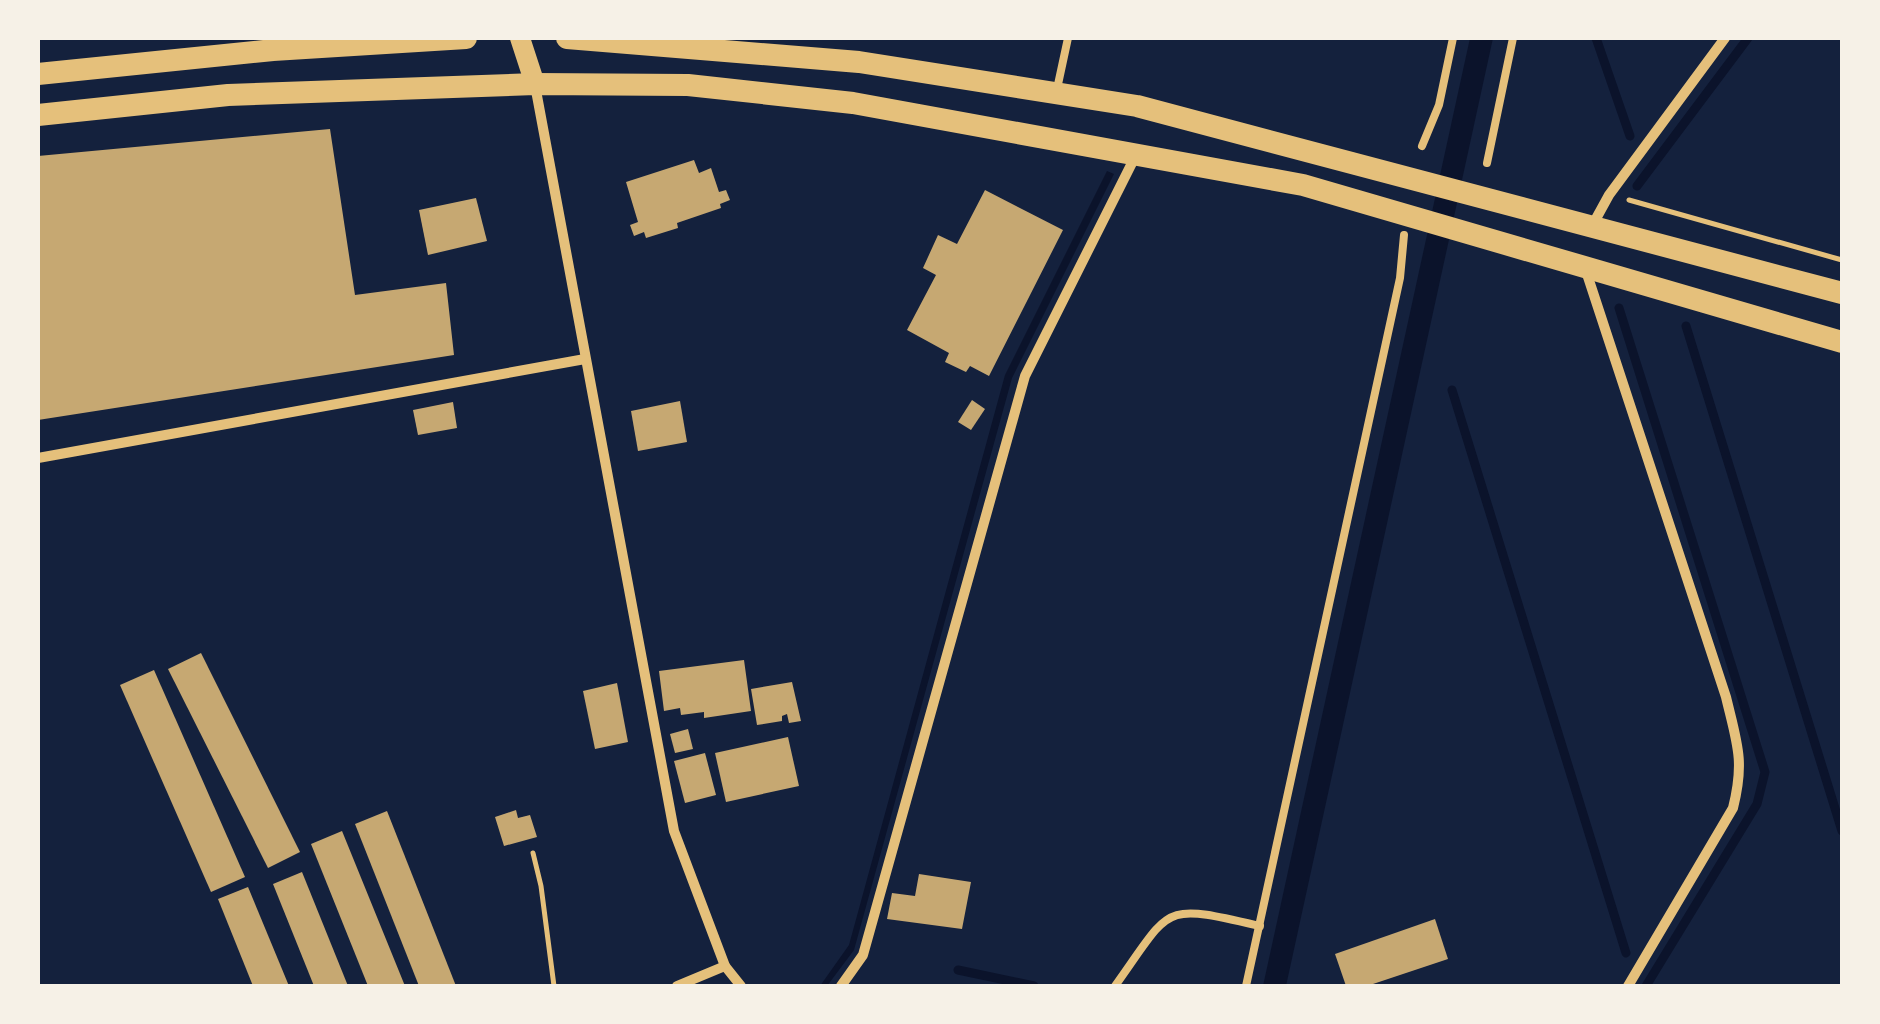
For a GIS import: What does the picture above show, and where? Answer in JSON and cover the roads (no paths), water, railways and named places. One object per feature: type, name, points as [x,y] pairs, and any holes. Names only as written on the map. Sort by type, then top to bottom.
[{"type":"highway","points":[[38,74],[273,50],[466,38]]},
{"type":"highway","points":[[567,38],[859,62],[1137,106],[1842,293]]},
{"type":"highway","points":[[38,115],[228,95],[535,84],[688,85],[852,103],[1302,185],[1407,226],[1468,233],[1842,342]]},
{"type":"main road","points":[[520,38],[535,84]]},
{"type":"street","points":[[1592,227],[1609,196],[1725,38]]},
{"type":"street","points":[[535,84],[674,831],[724,966],[741,986]]},
{"type":"street","points":[[841,986],[863,955],[1025,376],[1137,153]]},
{"type":"street","points":[[1584,268],[1726,697],[1741,776],[1732,808],[1628,986]]},
{"type":"street","points":[[38,458],[585,359]]},
{"type":"street","points":[[677,986],[724,966]]},
{"type":"lane","points":[[1056,94],[1068,38]]},
{"type":"lane","points":[[1422,146],[1439,106],[1452,38]]},
{"type":"lane","points":[[1487,164],[1513,38]]},
{"type":"lane","points":[[1246,986],[1400,278],[1407,226]]},
{"type":"lane","points":[[1115,986],[1160,924],[1176,912],[1194,911],[1260,926]]},
{"type":"water","points":[[1470,38],[1493,38],[1286,986],[1263,986]]},
{"type":"water","points":[[1107,171],[1114,174],[1012,378],[854,950],[827,986],[820,986],[849,945],[1005,375]]},
{"type":"waterway","points":[[1596,38],[1630,136]]},
{"type":"waterway","points":[[1637,186],[1748,38]]},
{"type":"waterway","points":[[1619,308],[1765,772],[1757,804],[1646,986]]},
{"type":"waterway","points":[[1686,326],[1842,831]]},
{"type":"waterway","points":[[1452,390],[1626,953]]},
{"type":"waterway","points":[[958,970],[1034,986]]}]
